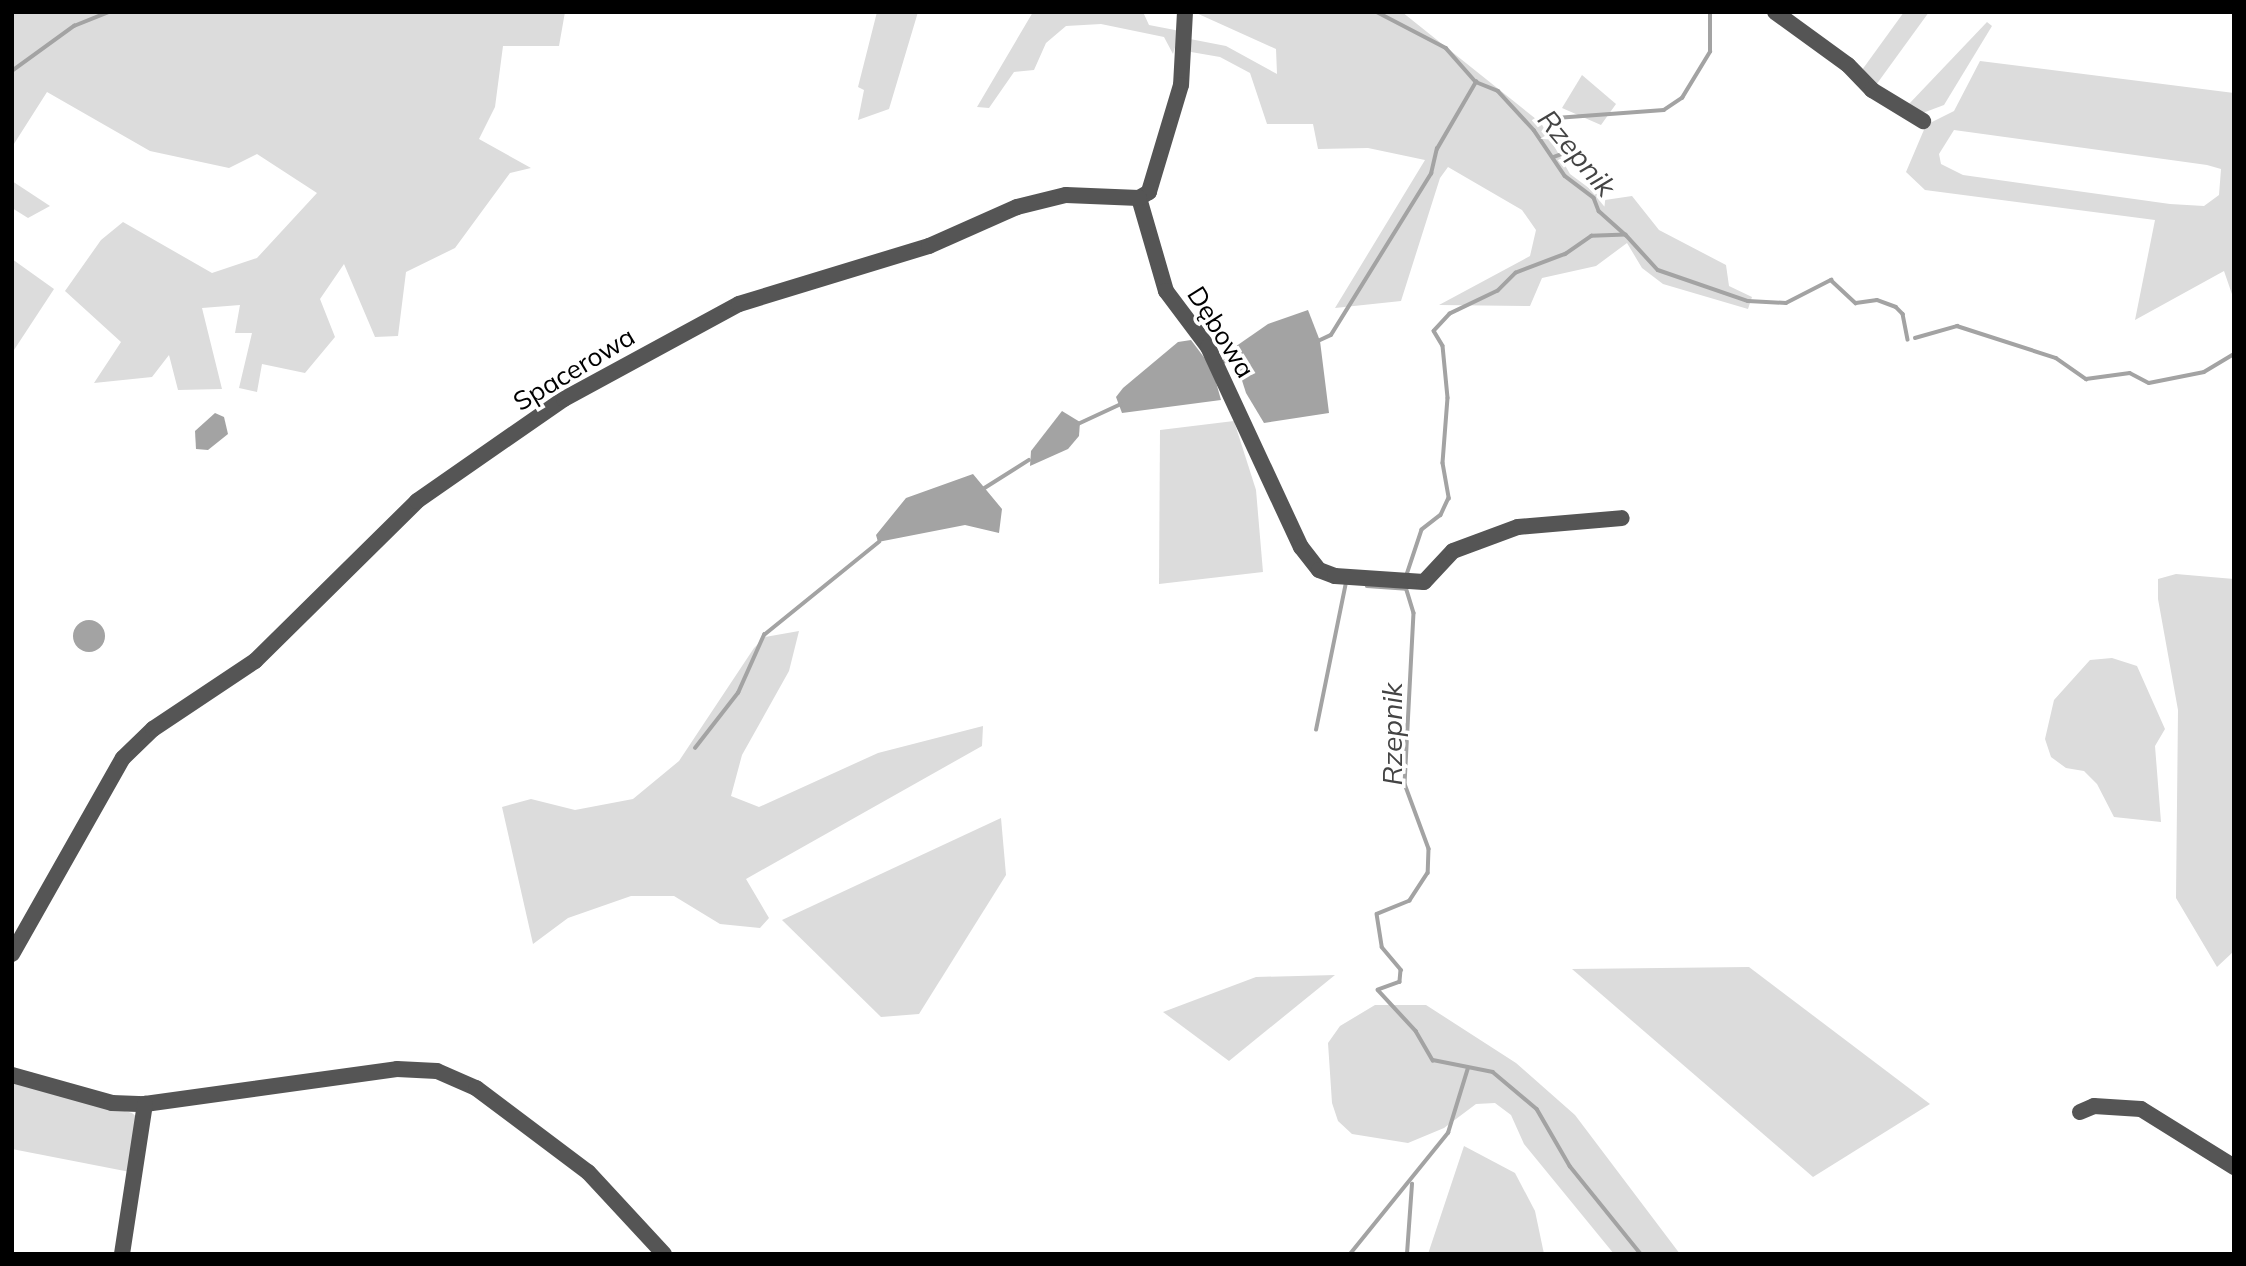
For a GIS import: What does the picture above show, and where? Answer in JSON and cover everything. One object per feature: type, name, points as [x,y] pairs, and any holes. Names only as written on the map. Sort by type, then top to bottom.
[{"type":"street","points":[[1139,198],[1149,192],[1181,85],[1185,12]]},
{"type":"street","points":[[1775,12],[1848,65],[1872,90],[1923,121]]},
{"type":"street","name":"Spacerowa","points":[[12,954],[123,758],[153,729],[255,661],[417,501],[564,399],[688,328],[739,304],[929,246],[1017,207],[1066,195],[1139,198]]},
{"type":"street","name":"Dębowa","points":[[1139,198],[1166,291],[1208,347],[1253,436],[1266,476],[1301,547],[1319,570],[1335,576],[1424,582],[1453,551],[1518,527],[1602,524],[1622,518]]},
{"type":"street","points":[[12,1075],[112,1103],[145,1104],[397,1069],[437,1071],[476,1088],[573,1160],[611,1193],[664,1254]]},
{"type":"street","points":[[122,1254],[145,1104]]},
{"type":"street","points":[[2080,1112],[2094,1106],[2141,1109],[2234,1167]]},
{"type":"shaded area","points":[[12,12],[565,12],[559,46],[503,46],[495,107],[479,139],[531,168],[510,173],[455,248],[406,272],[398,336],[375,337],[344,264],[320,299],[335,337],[305,373],[262,364],[257,392],[239,388],[252,333],[235,333],[240,305],[202,308],[222,389],[178,390],[169,355],[152,377],[94,383],[121,342],[65,291],[101,240],[123,222],[212,273],[257,258],[317,193],[257,154],[229,168],[150,151],[47,92],[12,147]]},
{"type":"shaded area","points":[[877,12],[918,12],[889,109],[858,120],[864,90],[858,87]]},
{"type":"shaded area","points":[[1033,12],[1143,12],[1149,25],[1180,31],[1173,54],[1164,37],[1101,24],[1066,26],[1046,43],[1034,70],[1014,72],[989,108],[977,107]]},
{"type":"shaded area","points":[[1194,12],[1402,12],[1541,123],[1570,174],[1605,200],[1632,196],[1659,230],[1726,265],[1729,286],[1752,297],[1748,309],[1663,284],[1642,268],[1627,243],[1596,266],[1542,278],[1530,306],[1439,305],[1530,256],[1536,230],[1522,210],[1448,167],[1440,178],[1401,301],[1335,308],[1425,160],[1368,148],[1318,149],[1313,124],[1267,124],[1250,73],[1220,57],[1191,52],[1190,39],[1226,46],[1277,74],[1276,49]]},
{"type":"shaded area","points":[[1904,12],[1929,12],[1876,85],[1862,70]]},
{"type":"shaded area","points":[[1987,22],[1992,26],[1944,105],[1920,114],[1908,105]]},
{"type":"shaded area","points":[[1980,61],[2234,93],[2234,300],[2224,271],[2135,320],[2155,220],[1925,190],[1906,172],[1926,125],[1954,111]],"holes":[[[1954,130],[2221,169],[2219,195],[2204,206],[2170,204],[1963,175],[1941,164],[1939,154]]]},
{"type":"shaded area","points":[[1582,75],[1616,104],[1601,125],[1562,108]]},
{"type":"shaded area","points":[[12,181],[50,206],[28,218],[12,208]]},
{"type":"shaded area","points":[[12,259],[54,289],[12,353]]},
{"type":"shaded area","points":[[1308,310],[1320,341],[1329,413],[1264,423],[1246,393],[1232,349],[1268,324]]},
{"type":"shaded area","points":[[1191,340],[1212,368],[1221,400],[1122,413],[1116,397],[1123,388],[1178,342]]},
{"type":"shaded area","points":[[1062,411],[1080,422],[1079,436],[1068,449],[1030,466],[1031,451]]},
{"type":"shaded area","points":[[215,413],[224,417],[228,434],[208,450],[196,449],[195,431]]},
{"type":"shaded area","points":[[1234,421],[1256,490],[1263,572],[1159,584],[1160,430]]},
{"type":"shaded area","points":[[973,474],[1002,509],[999,533],[965,525],[878,542],[876,535],[906,498]]},
{"type":"shaded area","points":[[2176,574],[2234,579],[2234,951],[2217,967],[2176,898],[2178,710],[2158,599],[2158,579]]},
{"type":"shaded area","points":[[89,620],[100,625],[105,636],[100,647],[89,652],[78,647],[73,636],[78,625]]},
{"type":"shaded area","points":[[799,631],[789,671],[742,755],[731,796],[759,807],[878,753],[983,726],[982,746],[746,879],[769,918],[760,928],[720,924],[674,896],[631,896],[568,918],[533,944],[502,807],[531,799],[575,810],[633,799],[679,761],[754,648],[765,637]]},
{"type":"shaded area","points":[[2112,658],[2137,666],[2165,729],[2155,746],[2161,822],[2114,817],[2097,784],[2084,771],[2066,768],[2051,757],[2045,739],[2054,700],[2090,660]]},
{"type":"shaded area","points":[[1001,818],[1006,875],[919,1014],[881,1017],[782,920]]},
{"type":"shaded area","points":[[1749,967],[1930,1104],[1813,1177],[1572,969]]},
{"type":"shaded area","points":[[1335,975],[1229,1061],[1163,1012],[1256,977]]},
{"type":"shaded area","points":[[1375,1005],[1426,1005],[1516,1063],[1575,1115],[1680,1254],[1614,1254],[1524,1144],[1511,1115],[1495,1103],[1476,1104],[1444,1128],[1408,1143],[1352,1134],[1338,1121],[1332,1103],[1328,1043],[1340,1026]]},
{"type":"shaded area","points":[[12,1080],[132,1113],[139,1119],[130,1172],[12,1149]]},
{"type":"shaded area","points":[[1464,1146],[1515,1173],[1535,1211],[1544,1254],[1428,1254]]},
{"type":"waterway","points":[[12,71],[74,26],[109,12]]},
{"type":"waterway","name":"Rzepnik","points":[[1377,12],[1446,48],[1476,82],[1498,91],[1534,130],[1565,176],[1594,198],[1599,211],[1626,235],[1592,236],[1566,254],[1516,273],[1498,291],[1450,314],[1434,331],[1443,346],[1448,398],[1443,463],[1449,498],[1441,515],[1422,530],[1407,575]]},
{"type":"waterway","points":[[1554,157],[1565,153],[1556,118],[1664,110],[1682,98],[1710,52],[1710,12]]},
{"type":"waterway","points":[[1318,341],[1331,335],[1431,174],[1437,149],[1476,82]]},
{"type":"waterway","points":[[1626,235],[1658,270],[1748,301],[1786,303],[1831,280],[1856,303],[1877,300],[1896,307],[1903,314],[1908,340]]},
{"type":"waterway","points":[[1915,338],[1957,326],[2056,358],[2086,379],[2130,373],[2149,383],[2204,372],[2234,354]]},
{"type":"waterway","points":[[1221,363],[1235,357]]},
{"type":"waterway","points":[[1078,424],[1121,404]]},
{"type":"waterway","points":[[983,489],[1029,460]]},
{"type":"waterway","points":[[695,748],[738,693],[764,635],[879,542]]},
{"type":"waterway","points":[[1316,730],[1346,582]]},
{"type":"waterway","points":[[1367,586],[1406,589]]},
{"type":"waterway","name":"Rzepnik","points":[[1406,587],[1414,613],[1405,784],[1429,849],[1428,873],[1410,901],[1377,914],[1382,947],[1401,970],[1400,982],[1378,990],[1416,1031],[1433,1060],[1493,1072],[1537,1109],[1570,1166],[1641,1254]]},
{"type":"waterway","points":[[1350,1254],[1448,1133],[1468,1068]]},
{"type":"waterway","points":[[1407,1254],[1412,1184]]}]
